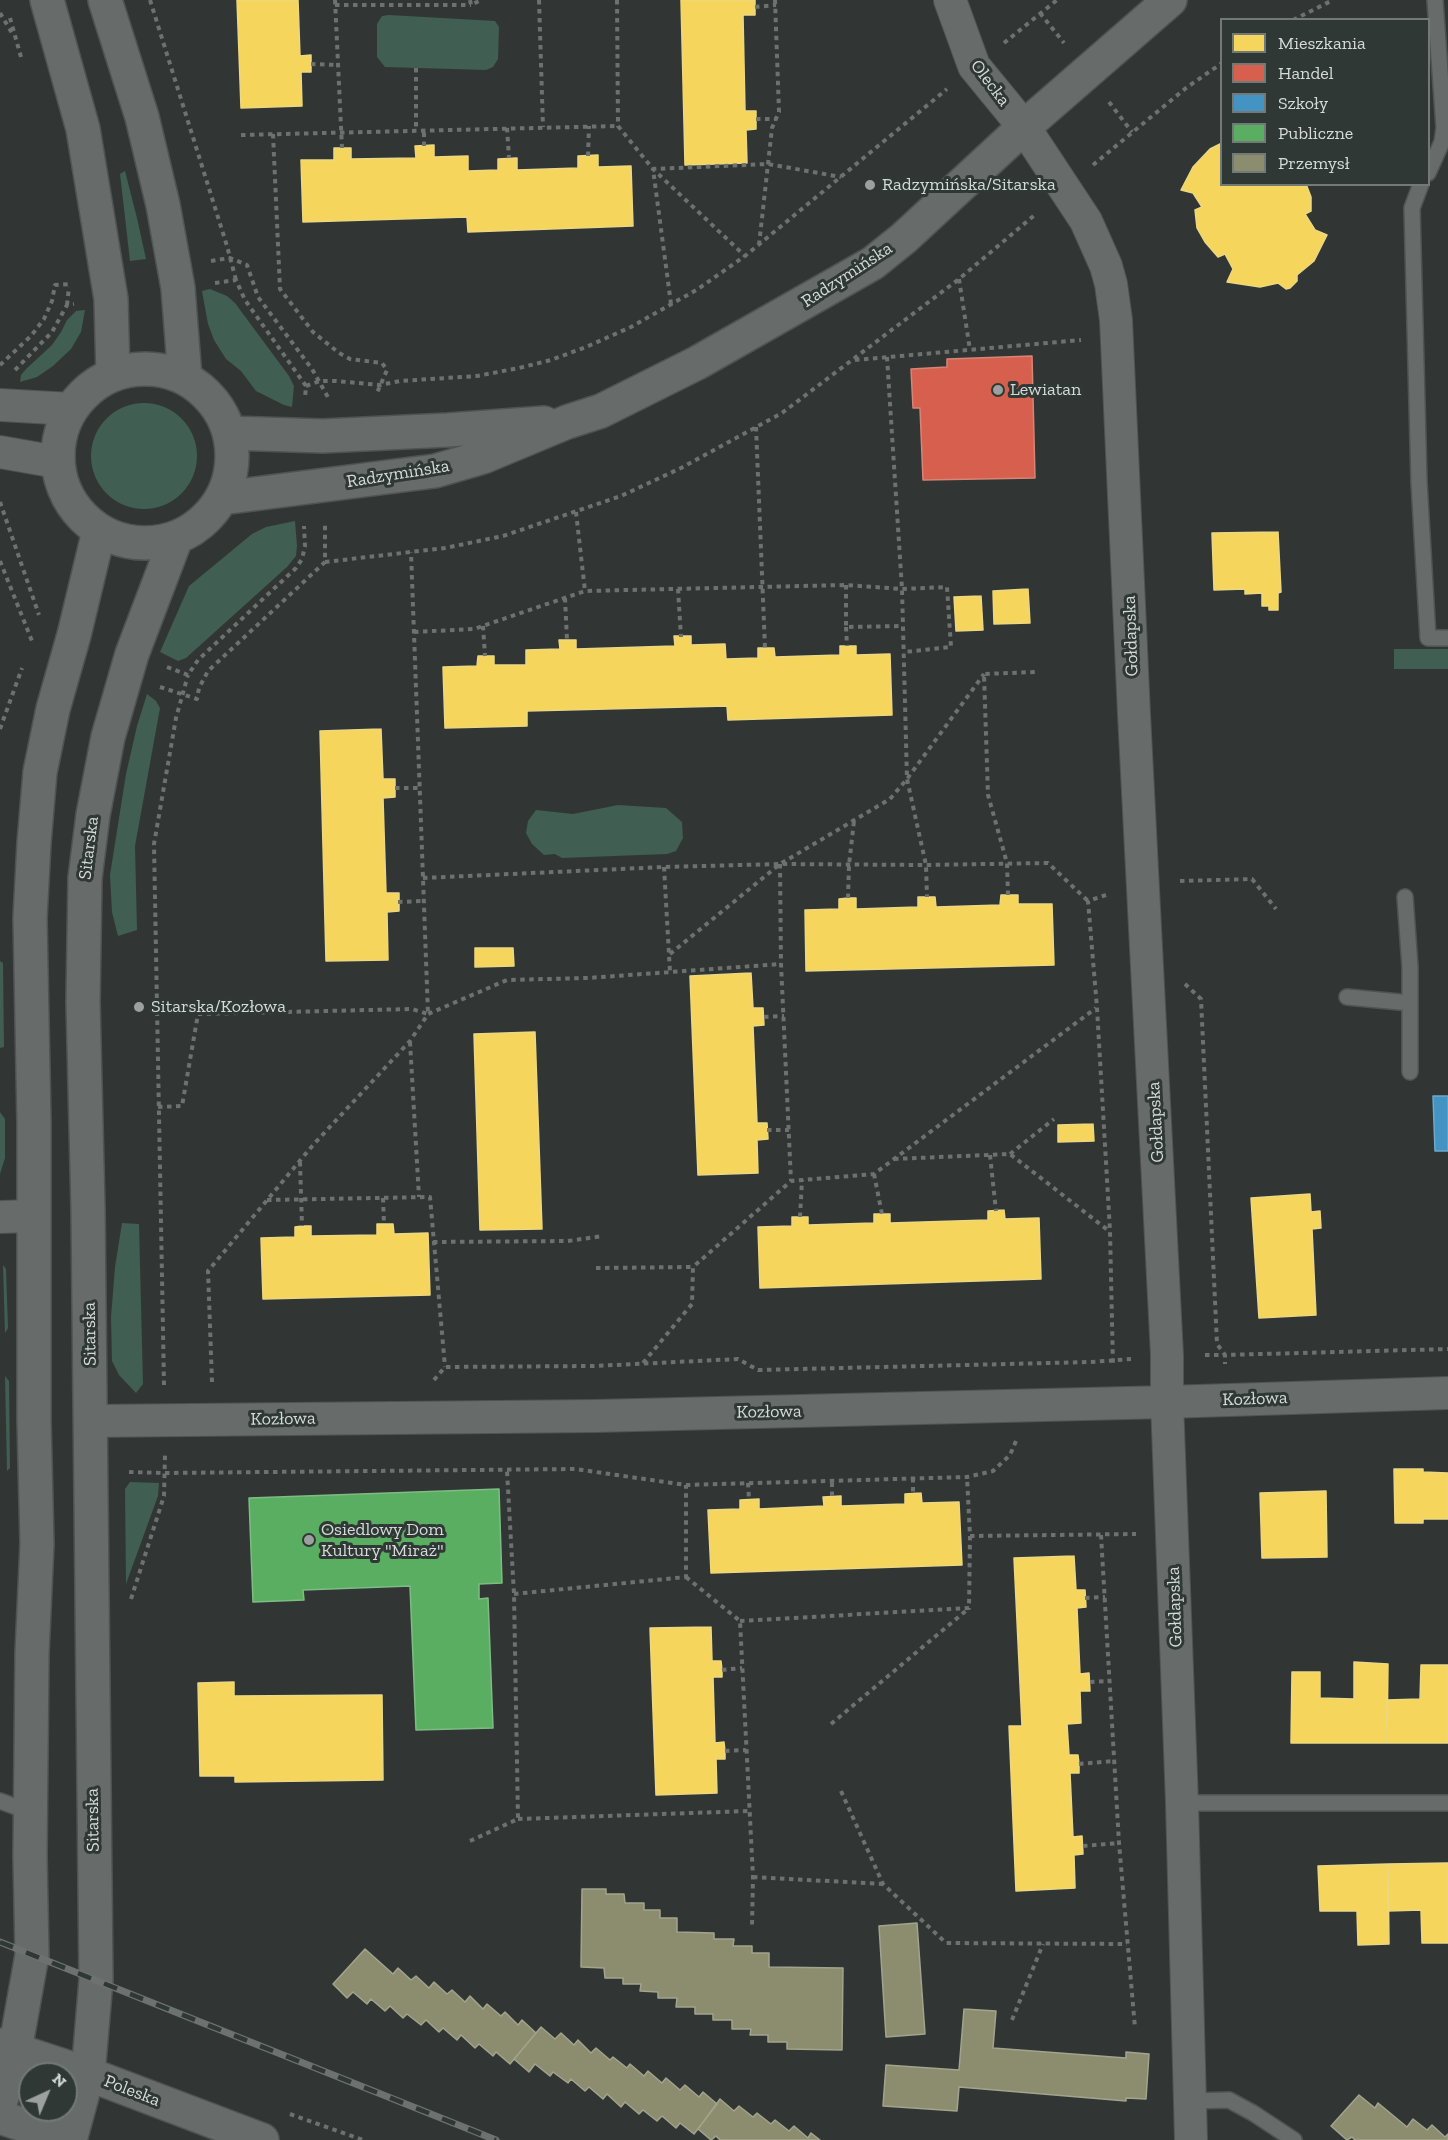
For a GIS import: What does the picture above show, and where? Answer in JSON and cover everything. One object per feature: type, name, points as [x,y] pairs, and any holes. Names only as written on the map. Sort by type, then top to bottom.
[{"type":"street","points":[[47,0],[83,129],[96,199],[111,299],[113,374]]},
{"type":"street","points":[[105,0],[142,117],[164,205],[178,288],[185,378]]},
{"type":"street","name":"Olecka","points":[[950,0],[961,37],[974,66],[1024,127]]},
{"type":"street","name":"Radzymińska","points":[[222,498],[435,471],[483,458],[567,422],[601,411],[697,363],[873,262],[904,238],[1024,127],[1170,0]]},
{"type":"street","name":"Gołdapska","points":[[1024,127],[1086,221],[1106,266],[1116,320],[1167,1355],[1191,2140]]},
{"type":"street","points":[[138,368],[161,370],[185,378],[205,392],[220,411],[230,433],[233,456],[230,477],[222,498],[210,515],[194,529],[176,538],[150,544],[123,541],[99,531],[78,513],[64,489],[57,462],[60,435],[71,409],[82,394],[97,382],[113,374],[138,368]]},
{"type":"street","points":[[6,391],[71,409]]},
{"type":"street","name":"Radzymińska","points":[[230,433],[333,436],[567,422]]},
{"type":"street","points":[[0,452],[57,462]]},
{"type":"street","points":[[0,2104],[7,2047],[32,1955],[30,1812],[32,1653],[37,1544],[30,918],[40,772],[53,709],[74,635],[99,531]]},
{"type":"street","name":"Sitarska","points":[[69,2140],[88,2074],[96,1980],[88,1208],[83,1002],[85,878],[93,815],[108,738],[132,654],[176,538]]},
{"type":"street","points":[[0,1217],[33,1216]]},
{"type":"street","name":"Kozłowa","points":[[90,1421],[595,1416],[1448,1393]]},
{"type":"street","points":[[0,1989],[29,1970]]},
{"type":"street","name":"Poleska","points":[[7,2047],[88,2074],[262,2140]]},
{"type":"street","points":[[0,2117],[69,2140]]},
{"type":"lane","points":[[1430,169],[1442,142],[1444,128],[1442,26],[1435,0]]},
{"type":"lane","points":[[1420,186],[1412,208],[1419,482],[1428,638],[1448,638]]},
{"type":"lane","points":[[1405,897],[1410,1003],[1410,1072]]},
{"type":"lane","points":[[1347,997],[1410,1003]]},
{"type":"lane","points":[[0,1801],[30,1812]]},
{"type":"lane","points":[[1182,1803],[1448,1803]]},
{"type":"lane","points":[[1191,2101],[1229,2100],[1294,2140]]},
{"type":"path","points":[[150,0],[236,280],[245,300],[306,386],[304,403]]},
{"type":"path","points":[[342,148],[335,2],[471,3],[481,0]]},
{"type":"path","points":[[539,0],[543,127]]},
{"type":"path","points":[[616,0],[618,126],[653,170],[745,256]]},
{"type":"path","points":[[306,386],[320,381],[381,385],[400,381],[477,376],[551,360],[631,327],[698,289],[745,256],[1057,0]]},
{"type":"path","points":[[1297,18],[1332,0]]},
{"type":"path","points":[[755,7],[776,3],[779,112],[772,128],[759,245]]},
{"type":"path","points":[[0,13],[14,37]]},
{"type":"path","points":[[311,64],[338,65]]},
{"type":"path","points":[[325,562],[445,548],[503,536],[621,496],[782,413],[959,279],[1132,132],[1220,64]]},
{"type":"path","points":[[416,68],[416,131]]},
{"type":"path","points":[[756,119],[776,119]]},
{"type":"path","points":[[588,156],[589,126]]},
{"type":"path","points":[[241,135],[618,126]]},
{"type":"path","points":[[507,128],[509,158]]},
{"type":"path","points":[[424,130],[424,146]]},
{"type":"path","points":[[273,134],[280,290],[313,332],[339,353],[350,359],[382,363],[387,370],[373,401]]},
{"type":"path","points":[[653,170],[768,164],[841,177]]},
{"type":"path","points":[[653,170],[671,304]]},
{"type":"path","points":[[959,279],[970,350]]},
{"type":"path","points":[[207,285],[236,280]]},
{"type":"path","points":[[6,391],[15,369],[52,332],[67,305],[69,284]]},
{"type":"path","points":[[67,305],[77,304]]},
{"type":"path","points":[[853,360],[1090,339]]},
{"type":"path","points":[[887,357],[902,589],[907,779],[926,865],[927,897]]},
{"type":"path","points":[[756,427],[765,648]]},
{"type":"path","points":[[0,502],[40,616]]},
{"type":"path","points":[[576,512],[585,591]]},
{"type":"path","points":[[128,1608],[164,1496],[165,1473],[154,844],[176,718],[188,675],[198,660],[296,568],[302,559],[305,546],[304,517]]},
{"type":"path","points":[[411,552],[428,1014]]},
{"type":"path","points":[[846,585],[847,646]]},
{"type":"path","points":[[414,632],[474,629],[585,591],[846,585],[902,589],[947,587],[951,647],[904,652]]},
{"type":"path","points":[[678,588],[681,637]]},
{"type":"path","points":[[565,598],[567,640]]},
{"type":"path","points":[[483,626],[485,656]]},
{"type":"path","points":[[846,627],[902,626]]},
{"type":"path","points":[[0,729],[24,663]]},
{"type":"path","points":[[163,665],[188,675]]},
{"type":"path","points":[[984,674],[1035,672]]},
{"type":"path","points":[[670,954],[780,864],[890,799],[984,674]]},
{"type":"path","points":[[984,674],[988,795],[1007,863],[1008,895]]},
{"type":"path","points":[[395,789],[419,788]]},
{"type":"path","points":[[848,898],[854,821]]},
{"type":"path","points":[[423,879],[664,867],[1047,862],[1088,901]]},
{"type":"path","points":[[780,864],[781,964],[791,1180]]},
{"type":"path","points":[[664,867],[670,972]]},
{"type":"path","points":[[1177,880],[1252,879],[1276,909]]},
{"type":"path","points":[[398,902],[423,901]]},
{"type":"path","points":[[212,1382],[208,1271],[300,1161],[410,1041],[428,1014],[507,980],[588,978],[781,964]]},
{"type":"path","points":[[1178,978],[1201,999],[1217,1344],[1225,1355],[1448,1349]]},
{"type":"path","points":[[596,1268],[693,1267],[791,1180],[874,1174],[1097,1008]]},
{"type":"path","points":[[159,1107],[182,1106],[198,1014],[412,1009],[428,1014]]},
{"type":"path","points":[[764,1017],[784,1016]]},
{"type":"path","points":[[410,1041],[419,1197]]},
{"type":"path","points":[[894,1159],[1010,1154],[1054,1119]]},
{"type":"path","points":[[767,1130],[789,1130]]},
{"type":"path","points":[[1010,1154],[1110,1231]]},
{"type":"path","points":[[990,1155],[996,1211]]},
{"type":"path","points":[[300,1161],[302,1226]]},
{"type":"path","points":[[874,1174],[882,1214]]},
{"type":"path","points":[[800,1217],[802,1180]]},
{"type":"path","points":[[267,1200],[430,1197],[445,1367],[435,1380],[423,1380]]},
{"type":"path","points":[[383,1198],[384,1224]]},
{"type":"path","points":[[434,1242],[568,1241],[603,1236]]},
{"type":"path","points":[[643,1364],[693,1304],[693,1267]]},
{"type":"path","points":[[445,1367],[643,1364],[738,1359],[758,1370],[1091,1362],[1167,1355]]},
{"type":"path","points":[[202,1382],[224,1382]]},
{"type":"path","points":[[164,1385],[173,1384]]},
{"type":"path","points":[[165,1473],[575,1469],[687,1485],[967,1476],[993,1471],[1010,1455],[1018,1437]]},
{"type":"path","points":[[507,1471],[513,1594],[518,1819]]},
{"type":"path","points":[[831,1724],[969,1608],[970,1536],[967,1476]]},
{"type":"path","points":[[913,1478],[913,1493]]},
{"type":"path","points":[[831,1496],[832,1480]]},
{"type":"path","points":[[748,1483],[749,1499]]},
{"type":"path","points":[[686,1576],[687,1485]]},
{"type":"path","points":[[970,1536],[1147,1534]]},
{"type":"path","points":[[1101,1535],[1119,1843],[1135,2028]]},
{"type":"path","points":[[513,1594],[686,1576],[740,1621],[969,1608]]},
{"type":"path","points":[[1085,1598],[1105,1597]]},
{"type":"path","points":[[740,1621],[753,1877],[752,1926]]},
{"type":"path","points":[[722,1670],[742,1668]]},
{"type":"path","points":[[1090,1682],[1110,1681]]},
{"type":"path","points":[[725,1751],[746,1750]]},
{"type":"path","points":[[1079,1764],[1114,1761]]},
{"type":"path","points":[[841,1791],[883,1884],[946,1943],[1127,1944]]},
{"type":"path","points":[[470,1841],[518,1819],[749,1811]]},
{"type":"path","points":[[1083,1846],[1119,1843]]},
{"type":"path","points":[[753,1877],[883,1884]]},
{"type":"path","points":[[1012,2020],[1043,1944]]},
{"type":"green space","points":[[382,16],[495,21],[499,27],[498,59],[493,67],[486,70],[385,67],[377,57],[377,24]]},
{"type":"green space","points":[[125,171],[146,259],[130,261],[120,174]]},
{"type":"green space","points":[[210,289],[227,296],[235,303],[289,376],[294,386],[292,407],[256,391],[241,371],[226,359],[214,340],[208,324],[202,291]]},
{"type":"green space","points":[[85,310],[81,332],[71,349],[37,377],[20,382],[21,375],[52,345],[67,320],[76,311]]},
{"type":"green space","points":[[144,403],[164,407],[182,418],[193,436],[197,456],[193,476],[182,494],[164,505],[144,509],[124,505],[106,494],[95,476],[91,456],[95,436],[106,418],[124,407]]},
{"type":"green space","points":[[295,521],[296,556],[287,567],[186,658],[178,661],[160,652],[189,586],[252,534],[266,527]]},
{"type":"green space","points":[[1394,649],[1448,649],[1448,669],[1394,669]]},
{"type":"green space","points":[[147,694],[156,701],[160,708],[135,846],[137,930],[118,936],[112,912],[110,875],[126,774]]},
{"type":"green space","points":[[618,805],[666,808],[682,822],[683,838],[676,851],[667,854],[562,858],[555,854],[544,855],[532,844],[526,833],[528,821],[536,810],[573,814]]},
{"type":"green space","points":[[0,961],[3,963],[4,1047],[0,1048]]},
{"type":"green space","points":[[0,1112],[5,1119],[5,1158],[0,1174]]},
{"type":"green space","points":[[122,1223],[139,1224],[143,1384],[136,1393],[119,1375],[112,1361],[111,1317],[115,1267]]},
{"type":"green space","points":[[3,1265],[6,1269],[8,1328],[5,1333]]},
{"type":"green space","points":[[5,1376],[9,1381],[10,1468],[7,1471]]},
{"type":"green space","points":[[130,1482],[159,1483],[158,1496],[126,1584],[125,1489]]},
{"type":"building: Mieszkania","points":[[237,0],[298,0],[300,56],[311,55],[311,72],[301,72],[302,106],[241,108]]},
{"type":"building: Mieszkania","points":[[681,0],[755,0],[755,15],[743,15],[745,111],[756,111],[756,129],[746,130],[747,163],[685,165]]},
{"type":"building: Mieszkania","points":[[1220,144],[1220,186],[1307,186],[1311,197],[1311,211],[1305,214],[1315,230],[1327,235],[1314,261],[1297,275],[1297,281],[1290,288],[1286,289],[1278,283],[1260,287],[1227,282],[1233,269],[1225,254],[1218,257],[1197,228],[1195,210],[1202,207],[1193,193],[1181,190],[1193,167],[1210,149]]},
{"type":"building: Mieszkania","points":[[434,145],[434,157],[468,156],[468,171],[498,170],[498,159],[517,158],[517,170],[578,168],[578,156],[598,155],[598,167],[631,166],[633,226],[468,232],[467,217],[303,222],[301,160],[334,160],[334,148],[351,148],[351,159],[416,158],[415,146]]},
{"type":"building: Mieszkania","points":[[1278,532],[1281,592],[1278,593],[1278,610],[1269,610],[1269,606],[1262,606],[1262,593],[1245,594],[1245,589],[1214,590],[1212,533]]},
{"type":"building: Mieszkania","points":[[1028,589],[1030,623],[994,624],[993,591]]},
{"type":"building: Mieszkania","points":[[981,596],[983,630],[956,631],[954,597]]},
{"type":"building: Mieszkania","points":[[674,636],[691,636],[691,645],[725,644],[726,659],[758,658],[758,648],[774,648],[775,657],[840,655],[840,646],[856,646],[856,655],[890,654],[892,715],[728,720],[727,706],[527,711],[527,726],[445,728],[443,667],[477,666],[478,656],[494,656],[494,665],[526,665],[526,650],[560,649],[559,640],[576,640],[576,649],[675,646]]},
{"type":"building: Mieszkania","points":[[381,729],[383,779],[395,779],[395,797],[383,798],[386,893],[399,893],[399,911],[387,912],[388,960],[326,961],[320,731]]},
{"type":"building: Mieszkania","points":[[1001,895],[1018,895],[1018,904],[1052,904],[1054,965],[806,971],[805,910],[839,909],[839,899],[848,898],[856,898],[856,909],[918,907],[918,897],[935,897],[936,907],[1000,905]]},
{"type":"building: Mieszkania","points":[[475,948],[513,948],[514,966],[475,967]]},
{"type":"building: Mieszkania","points":[[751,973],[753,1008],[763,1008],[764,1025],[753,1026],[757,1123],[767,1123],[768,1139],[757,1140],[758,1173],[698,1175],[690,976]]},
{"type":"building: Mieszkania","points":[[535,1032],[542,1229],[480,1230],[474,1034]]},
{"type":"building: Mieszkania","points":[[1093,1124],[1094,1141],[1058,1142],[1058,1125]]},
{"type":"building: Mieszkania","points":[[1310,1194],[1311,1212],[1320,1211],[1321,1228],[1312,1229],[1316,1315],[1259,1318],[1251,1198]]},
{"type":"building: Mieszkania","points":[[1004,1210],[1005,1219],[1039,1218],[1041,1279],[760,1288],[758,1227],[792,1226],[792,1217],[808,1217],[808,1225],[874,1223],[874,1214],[890,1214],[890,1223],[988,1220],[988,1211]]},
{"type":"building: Mieszkania","points":[[377,1224],[393,1224],[394,1234],[428,1233],[430,1295],[263,1299],[261,1238],[295,1237],[295,1227],[302,1226],[311,1226],[311,1236],[377,1235]]},
{"type":"building: Mieszkania","points":[[1394,1469],[1423,1469],[1423,1472],[1448,1473],[1448,1519],[1423,1519],[1423,1523],[1395,1523]]},
{"type":"building: Mieszkania","points":[[1326,1491],[1327,1557],[1262,1558],[1260,1493]]},
{"type":"building: Mieszkania","points":[[921,1493],[922,1503],[959,1502],[962,1565],[711,1573],[708,1510],[740,1509],[740,1500],[759,1499],[759,1509],[824,1506],[823,1497],[841,1496],[841,1506],[905,1504],[905,1494]]},
{"type":"building: Mieszkania","points":[[1074,1556],[1076,1590],[1085,1590],[1086,1607],[1077,1608],[1080,1674],[1089,1673],[1090,1691],[1080,1691],[1081,1723],[1067,1724],[1069,1755],[1078,1755],[1079,1764],[1079,1773],[1070,1773],[1073,1837],[1082,1836],[1083,1854],[1074,1855],[1075,1888],[1016,1891],[1009,1726],[1022,1726],[1014,1558]]},
{"type":"building: Mieszkania","points":[[711,1627],[712,1661],[721,1661],[722,1670],[722,1677],[713,1677],[715,1743],[724,1742],[725,1751],[725,1759],[716,1759],[717,1793],[656,1795],[650,1628]]},
{"type":"building: Mieszkania","points":[[1354,1662],[1388,1664],[1387,1743],[1291,1743],[1292,1672],[1320,1672],[1320,1698],[1354,1699]]},
{"type":"building: Mieszkania","points":[[1421,1665],[1448,1665],[1448,1743],[1387,1743],[1387,1700],[1420,1699]]},
{"type":"building: Mieszkania","points":[[234,1682],[234,1696],[382,1695],[383,1780],[235,1782],[235,1776],[200,1776],[198,1683]]},
{"type":"building: Mieszkania","points":[[1448,1863],[1448,1943],[1422,1943],[1421,1910],[1388,1911],[1388,1864]]},
{"type":"building: Mieszkania","points":[[1388,1864],[1389,1944],[1358,1945],[1357,1911],[1320,1911],[1318,1866]]},
{"type":"building: Handel","points":[[1032,356],[1035,478],[923,480],[920,408],[913,408],[911,369],[947,367],[947,359]]},
{"type":"building: Szkoły","points":[[1433,1096],[1448,1096],[1448,1151],[1435,1151]]},
{"type":"building: Publiczne","points":[[499,1489],[502,1583],[479,1584],[479,1599],[488,1598],[493,1728],[416,1730],[410,1586],[303,1590],[304,1600],[253,1602],[249,1498]]},
{"type":"building: Przemysł","points":[[582,1889],[606,1889],[606,1894],[624,1894],[625,1903],[644,1903],[644,1910],[660,1910],[660,1918],[677,1918],[677,1932],[714,1933],[714,1939],[734,1939],[733,1946],[752,1946],[752,1953],[769,1953],[769,1967],[843,1968],[842,2050],[787,2049],[787,2042],[768,2042],[768,2035],[750,2035],[751,2029],[732,2029],[732,2020],[713,2020],[713,2014],[695,2014],[695,2007],[676,2007],[677,1998],[658,1998],[658,1992],[640,1991],[641,1984],[623,1984],[623,1978],[605,1978],[604,1968],[581,1967]]},
{"type":"building: Przemysł","points":[[917,1923],[925,2034],[886,2037],[879,1926]]},
{"type":"building: Przemysł","points":[[365,1949],[393,1974],[398,1968],[411,1980],[416,1976],[429,1988],[434,1982],[447,1994],[452,1990],[465,2002],[470,1996],[483,2009],[487,2004],[501,2016],[505,2012],[518,2025],[522,2020],[536,2033],[510,2064],[496,2052],[493,2056],[479,2044],[475,2048],[461,2035],[457,2040],[443,2028],[439,2032],[426,2020],[421,2025],[407,2014],[403,2018],[390,2006],[385,2011],[371,1999],[367,2004],[353,1992],[347,1998],[333,1984]]},
{"type":"building: Przemysł","points":[[964,2009],[996,2011],[993,2048],[1126,2058],[1126,2052],[1149,2054],[1146,2099],[1126,2098],[1126,2101],[959,2087],[957,2111],[883,2106],[886,2065],[959,2070]]},
{"type":"building: Przemysł","points":[[541,2027],[555,2039],[561,2033],[574,2045],[578,2040],[591,2053],[596,2048],[610,2060],[613,2057],[627,2068],[630,2064],[644,2076],[648,2071],[662,2083],[666,2078],[680,2090],[685,2085],[699,2097],[703,2092],[717,2104],[694,2134],[680,2123],[676,2128],[662,2116],[657,2121],[643,2110],[639,2114],[625,2102],[621,2107],[607,2094],[603,2099],[589,2087],[585,2091],[571,2079],[568,2083],[553,2072],[550,2076],[535,2064],[529,2072],[514,2059]]},
{"type":"building: Przemysł","points":[[1359,2095],[1375,2108],[1378,2103],[1407,2127],[1413,2119],[1427,2130],[1432,2125],[1445,2137],[1448,2134],[1448,2140],[1355,2140],[1352,2137],[1347,2140],[1331,2126]]},
{"type":"building: Przemysł","points":[[720,2099],[734,2111],[739,2106],[753,2117],[757,2113],[771,2124],[775,2120],[789,2131],[794,2126],[808,2138],[811,2133],[820,2140],[720,2140],[716,2136],[711,2140],[698,2129]]},
{"type":"railway","points":[[0,1942],[496,2140]]},
{"type":"place","name":"Radzymińska/Sitarska","points":[[870,185]]},
{"type":"place","name":"Lewiatan","points":[[998,390]]},
{"type":"place","name":"Sitarska/Kozłowa","points":[[139,1007]]},
{"type":"place","name":"Osiedlowy Dom Kultury \"Miraż\"","points":[[309,1540]]}]
